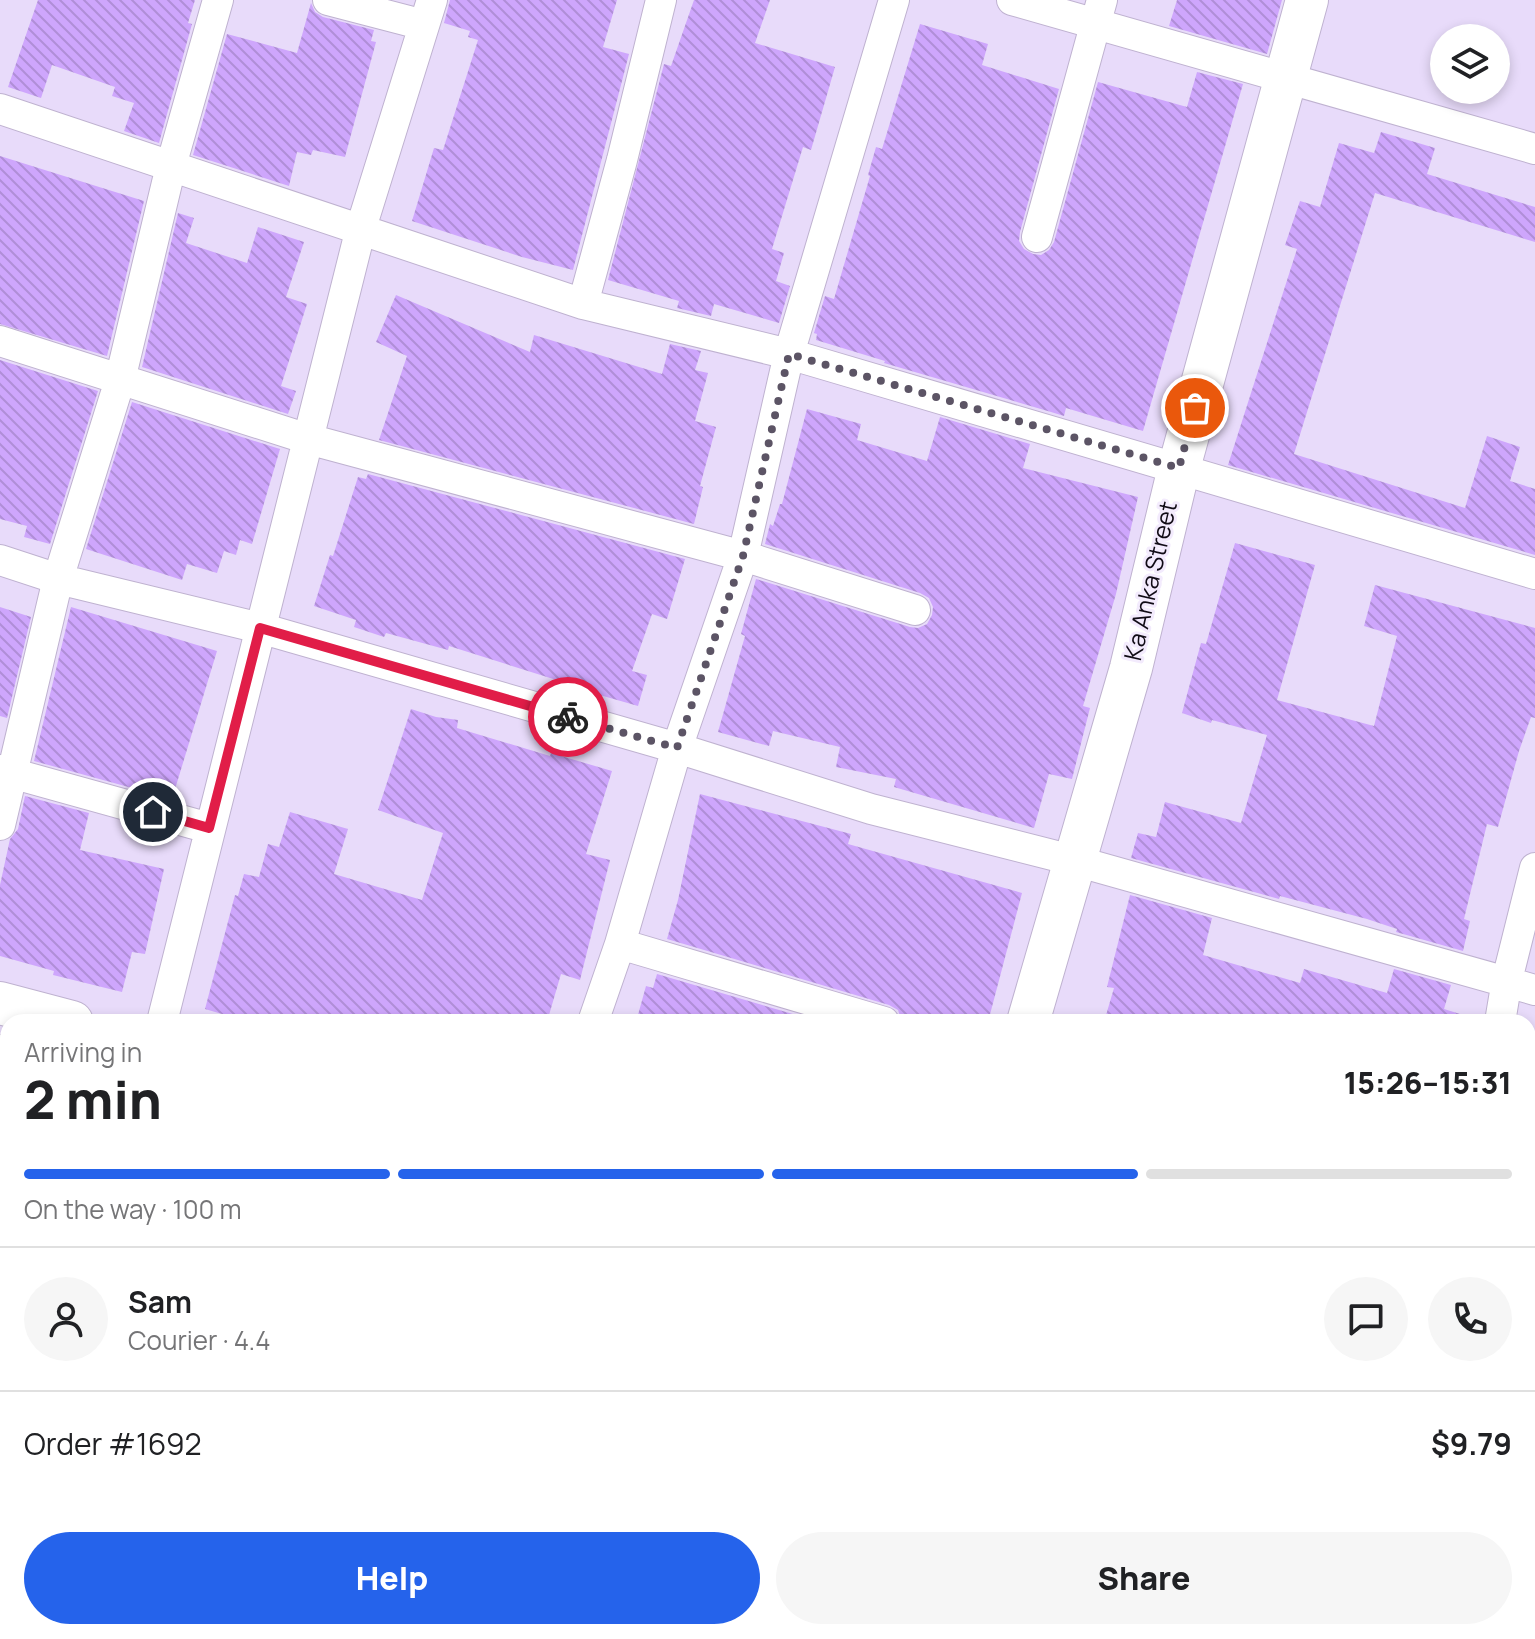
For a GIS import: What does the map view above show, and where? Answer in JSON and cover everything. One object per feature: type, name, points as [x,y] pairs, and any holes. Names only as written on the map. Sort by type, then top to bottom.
[{"type":"street","points":[[0,825],[6,771],[58,579],[120,380],[171,166],[218,0]]},
{"type":"street","points":[[164,1014],[361,228],[428,13],[328,0]]},
{"type":"street","points":[[583,304],[661,0]]},
{"type":"street","points":[[596,1014],[620,944],[677,748],[743,556],[789,354],[894,0]]},
{"type":"street","points":[[1012,0],[1099,13],[1285,76],[1535,149]]},
{"type":"street","name":"Ka Anka Street","points":[[1030,1014],[1131,668],[1179,468],[1307,0]]},
{"type":"street","points":[[1037,237],[1099,13]]},
{"type":"street","points":[[0,109],[583,304],[789,354],[1535,574]]},
{"type":"street","points":[[0,341],[308,439],[743,556],[915,610]]},
{"type":"street","points":[[0,560],[58,579],[260,628],[677,748],[871,809],[1076,861],[1521,985]]},
{"type":"street","points":[[6,771],[209,828]]},
{"type":"street","points":[[1505,1014],[1521,985],[1535,868]]},
{"type":"street","points":[[620,944],[857,1014]]},
{"type":"street","points":[[0,1003],[42,1014]]},
{"type":"building","points":[[38,0],[195,0],[188,23],[192,24],[159,143],[124,131],[134,103],[112,96],[115,87],[52,65],[41,98],[8,87]]},
{"type":"building","points":[[450,0],[617,0],[603,47],[629,54],[573,270],[522,257],[412,221],[434,148],[443,150],[478,40],[468,37],[470,31],[444,23]]},
{"type":"building","points":[[694,0],[770,0],[755,43],[835,67],[811,150],[803,147],[772,249],[784,253],[776,281],[790,286],[779,323],[714,304],[711,316],[677,308],[679,301],[608,280],[664,64],[671,66]]},
{"type":"building","points":[[1177,0],[1282,0],[1267,54],[1169,26]]},
{"type":"building","points":[[311,3],[315,12],[323,17],[374,30],[371,41],[376,42],[345,157],[313,150],[311,155],[297,152],[289,186],[193,155],[227,34],[297,53]]},
{"type":"building","points":[[920,24],[988,44],[982,65],[1059,89],[1020,232],[1019,241],[1024,249],[1033,254],[1041,255],[1054,242],[1098,82],[1187,107],[1197,72],[1243,84],[1143,431],[1066,408],[1064,416],[816,340],[817,334],[814,333],[825,296],[834,299],[876,147],[882,149]]},
{"type":"building","points":[[1381,132],[1435,148],[1427,174],[1535,207],[1535,242],[1375,193],[1294,454],[1465,508],[1487,436],[1520,447],[1510,481],[1535,489],[1535,555],[1228,465],[1297,249],[1285,245],[1300,201],[1320,207],[1339,143],[1374,153]]},
{"type":"building","points":[[0,156],[144,201],[107,356],[0,324]]},
{"type":"building","points":[[178,213],[194,218],[186,243],[247,263],[258,227],[304,242],[286,297],[307,304],[281,386],[296,391],[288,414],[142,367]]},
{"type":"building","points":[[396,295],[530,352],[534,335],[662,374],[670,344],[701,351],[695,370],[708,373],[695,421],[716,427],[700,486],[703,487],[694,524],[379,440],[407,356],[376,342]]},
{"type":"building","points":[[0,360],[98,391],[50,544],[24,537],[27,526],[0,519]]},
{"type":"building","points":[[132,402],[280,449],[252,544],[240,540],[236,555],[224,551],[217,573],[187,564],[182,580],[86,549]]},
{"type":"building","points":[[807,409],[861,424],[857,440],[927,461],[940,417],[1030,444],[1023,468],[1138,497],[1116,594],[1083,706],[1090,708],[1072,779],[1049,774],[1034,828],[894,787],[896,779],[836,767],[840,747],[773,731],[769,746],[718,732],[745,636],[741,634],[756,579],[910,627],[927,624],[932,615],[929,598],[920,593],[765,544],[770,524],[773,526],[782,504]]},
{"type":"building","points":[[368,474],[685,559],[667,619],[652,614],[632,671],[647,675],[638,706],[449,646],[448,650],[386,633],[384,637],[354,627],[356,620],[314,606],[358,477],[366,479]]},
{"type":"building","points":[[1235,543],[1315,565],[1277,700],[1374,726],[1397,636],[1364,626],[1375,585],[1535,628],[1535,718],[1531,717],[1519,751],[1498,827],[1487,824],[1464,919],[1470,921],[1463,951],[1396,932],[1397,929],[1367,919],[1280,896],[1279,899],[1131,858],[1138,833],[1156,837],[1165,802],[1241,823],[1267,735],[1212,720],[1211,723],[1182,713],[1201,643],[1206,644]]},
{"type":"building","points":[[0,607],[31,617],[7,718],[0,716]]},
{"type":"building","points":[[71,607],[217,651],[172,799],[34,761]]},
{"type":"building","points":[[411,709],[458,720],[457,728],[612,771],[586,854],[610,860],[580,980],[561,974],[549,1014],[222,1014],[205,1009],[235,895],[238,896],[244,874],[259,877],[268,844],[279,847],[290,812],[348,829],[334,874],[422,900],[443,833],[378,810]]},
{"type":"building","points":[[700,794],[851,834],[848,844],[1022,893],[990,1014],[899,1014],[889,1005],[667,939]]},
{"type":"building","points":[[25,796],[89,813],[80,850],[164,869],[145,954],[132,952],[122,992],[53,975],[54,971],[0,956],[0,885],[10,839],[18,829]]},
{"type":"building","points":[[1130,895],[1212,918],[1203,955],[1300,983],[1304,969],[1387,993],[1394,969],[1451,985],[1444,1009],[1460,1014],[1106,1014],[1114,988],[1107,987]]},
{"type":"building","points":[[657,974],[793,1014],[638,1014],[646,986],[653,988]]},
{"type":"way so far","points":[[568,717],[677,748],[743,556],[789,354],[1179,468],[1195,408]]},
{"type":"route","points":[[153,812],[209,828],[260,628],[568,717]]}]
